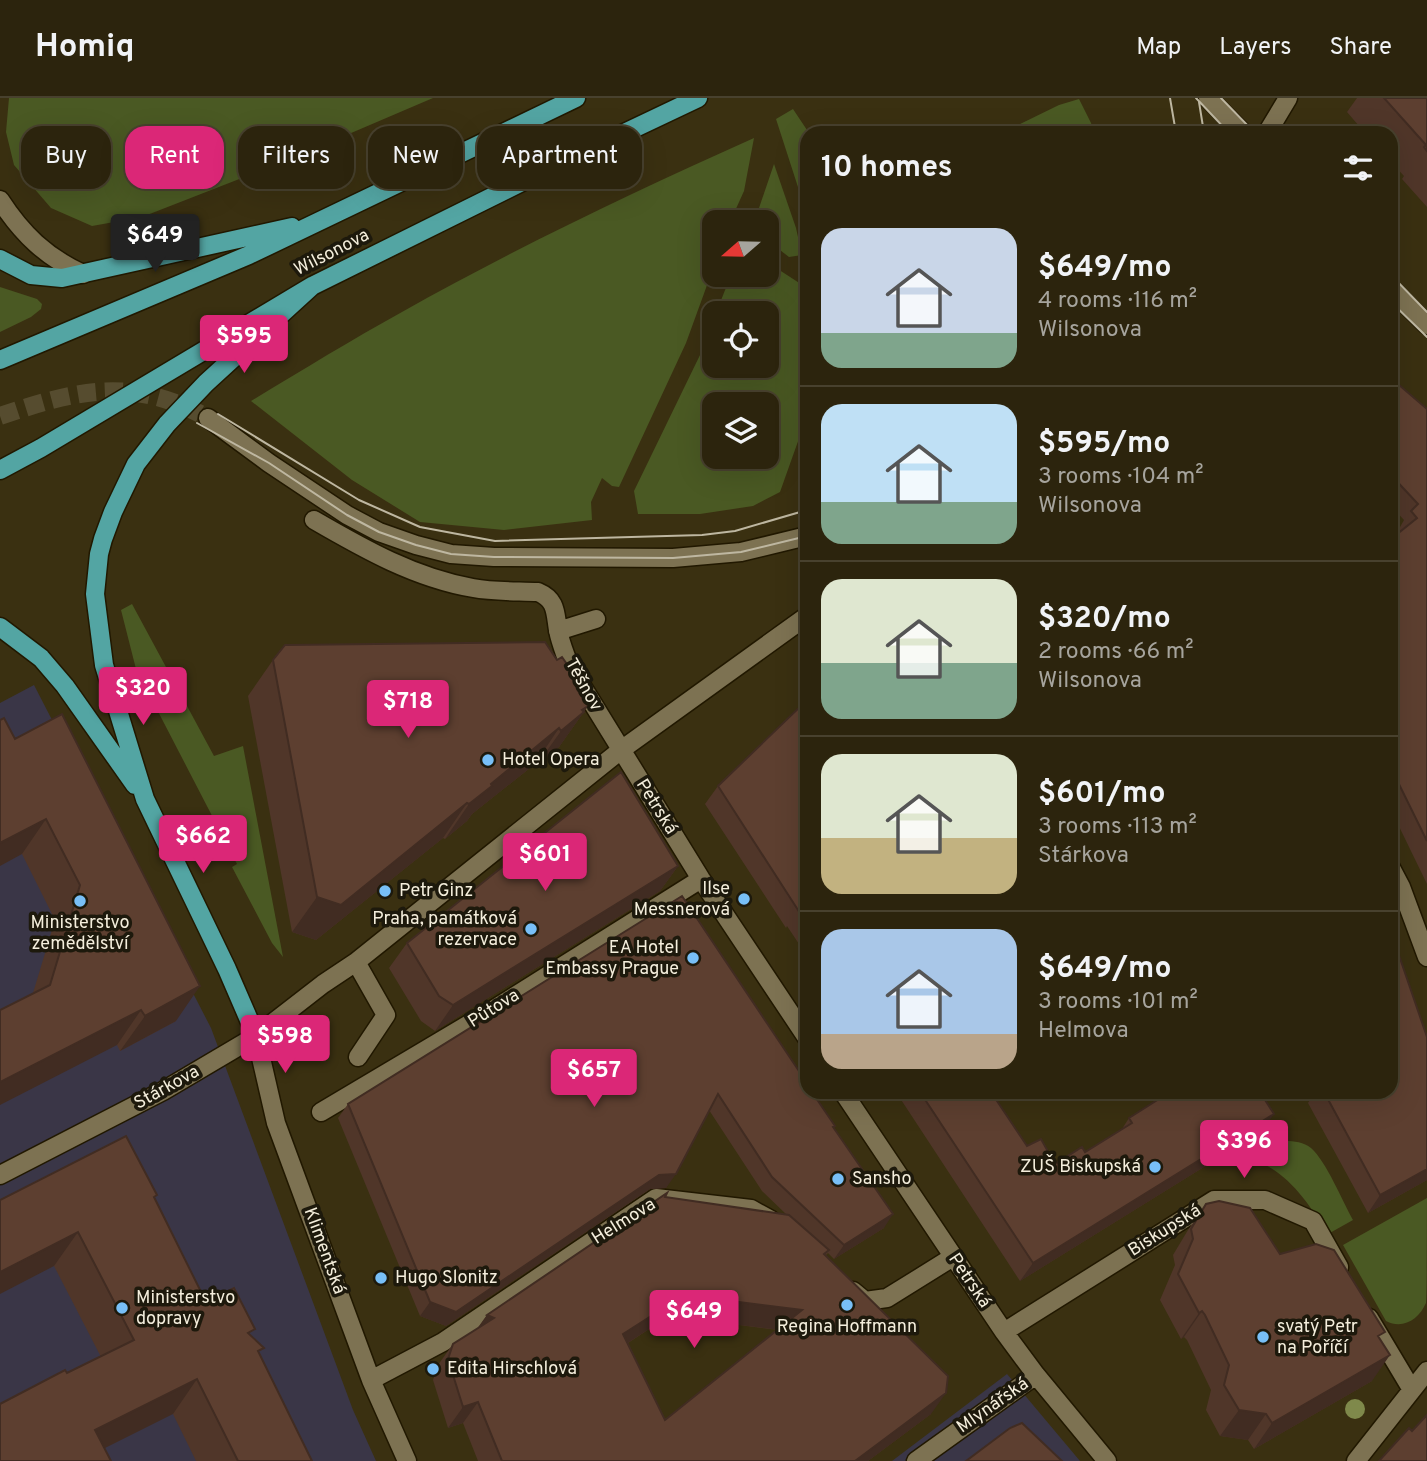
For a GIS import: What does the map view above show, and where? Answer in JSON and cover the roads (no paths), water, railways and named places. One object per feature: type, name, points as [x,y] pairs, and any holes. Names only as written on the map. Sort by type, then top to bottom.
[{"type":"main road","name":"Wilsonova","points":[[0,360],[206,274],[576,98]]},
{"type":"main road","name":"Wilsonova","points":[[0,470],[312,286],[516,184],[698,98]]},
{"type":"main road","points":[[0,259],[20,271],[40,277],[62,278],[326,219]]},
{"type":"main road","points":[[256,1036],[227,969],[145,799],[104,665],[95,594],[99,554],[113,512],[123,488],[153,441],[206,383],[312,286]]},
{"type":"main road","points":[[0,627],[41,658],[65,686],[145,799]]},
{"type":"street","points":[[1208,98],[1236,126]]},
{"type":"street","points":[[1271,126],[1288,98]]},
{"type":"street","points":[[0,200],[36,245],[66,266],[83,274]]},
{"type":"street","points":[[1398,295],[1427,325]]},
{"type":"street","points":[[1420,315],[1427,341]]},
{"type":"street","points":[[208,418],[347,515],[379,532],[451,554],[494,557],[673,558],[741,552],[800,538]]},
{"type":"street","name":"Těšnov","points":[[314,520],[357,545],[435,579],[474,589],[538,592],[546,595],[556,610],[558,631],[569,664],[621,750]]},
{"type":"street","points":[[558,631],[596,619]]},
{"type":"street","points":[[621,750],[800,622]]},
{"type":"street","name":"Petrská","points":[[621,750],[701,879],[800,1028]]},
{"type":"street","name":"Stárkova","points":[[0,1175],[163,1091],[256,1036],[356,962],[621,750]]},
{"type":"street","name":"Půtova","points":[[321,1112],[491,1011],[701,879]]},
{"type":"street","points":[[1398,881],[1427,957]]},
{"type":"street","points":[[356,962],[386,1015],[358,1057]]},
{"type":"street","name":"Klimentská","points":[[256,1036],[276,1123],[371,1380],[407,1461]]},
{"type":"street","name":"Petrská","points":[[848,1099],[1004,1332],[1107,1461]]},
{"type":"street","name":"Helmova","points":[[371,1380],[443,1342],[656,1198],[751,1209],[783,1230]]},
{"type":"street","name":"Biskupská","points":[[1004,1332],[1214,1200],[1265,1200],[1313,1221],[1346,1278]]},
{"type":"street","points":[[841,1282],[865,1301],[887,1298],[953,1257]]},
{"type":"street","points":[[1359,1301],[1412,1390]]},
{"type":"street","points":[[1356,1461],[1427,1371]]},
{"type":"street","name":"Mlynářská","points":[[916,1461],[1036,1375]]},
{"type":"tunnel","points":[[0,416],[54,399],[104,391],[154,396],[208,418]]},
{"type":"tram line","points":[[1170,98],[1175,126]]},
{"type":"tram line","points":[[1196,98],[1222,126]]},
{"type":"tram line","points":[[1221,98],[1248,126]]},
{"type":"tram line","points":[[1199,102],[1203,126]]},
{"type":"tram line","points":[[1398,282],[1427,312]]},
{"type":"tram line","points":[[1398,309],[1427,337]]},
{"type":"tram line","points":[[218,414],[359,500],[420,527],[495,541],[702,535],[735,531],[800,512]]},
{"type":"tram line","points":[[197,423],[269,463],[347,515],[379,532],[451,554],[494,557],[673,558],[741,552],[800,538]]},
{"type":"place","name":"Hotel Opera","points":[[488,760]]},
{"type":"place","name":"Petr Ginz","points":[[385,891]]},
{"type":"place","name":"Ilse Messnerová","points":[[744,899]]},
{"type":"place","name":"Ministerstvo zemědělství","points":[[80,901]]},
{"type":"place","name":"Praha, památková rezervace","points":[[531,929]]},
{"type":"place","name":"EA Hotel Embassy Prague","points":[[693,958]]},
{"type":"place","name":"ZUŠ Biskupská","points":[[1155,1167]]},
{"type":"place","name":"Sansho","points":[[838,1179]]},
{"type":"place","name":"Hugo Slonitz","points":[[381,1278]]},
{"type":"place","name":"Regina Hoffmann","points":[[847,1305]]},
{"type":"place","name":"Ministerstvo dopravy","points":[[122,1308]]},
{"type":"place","name":"svatý Petr na Poříčí","points":[[1263,1337]]},
{"type":"place","name":"Edita Hirschlová","points":[[433,1369]]}]
